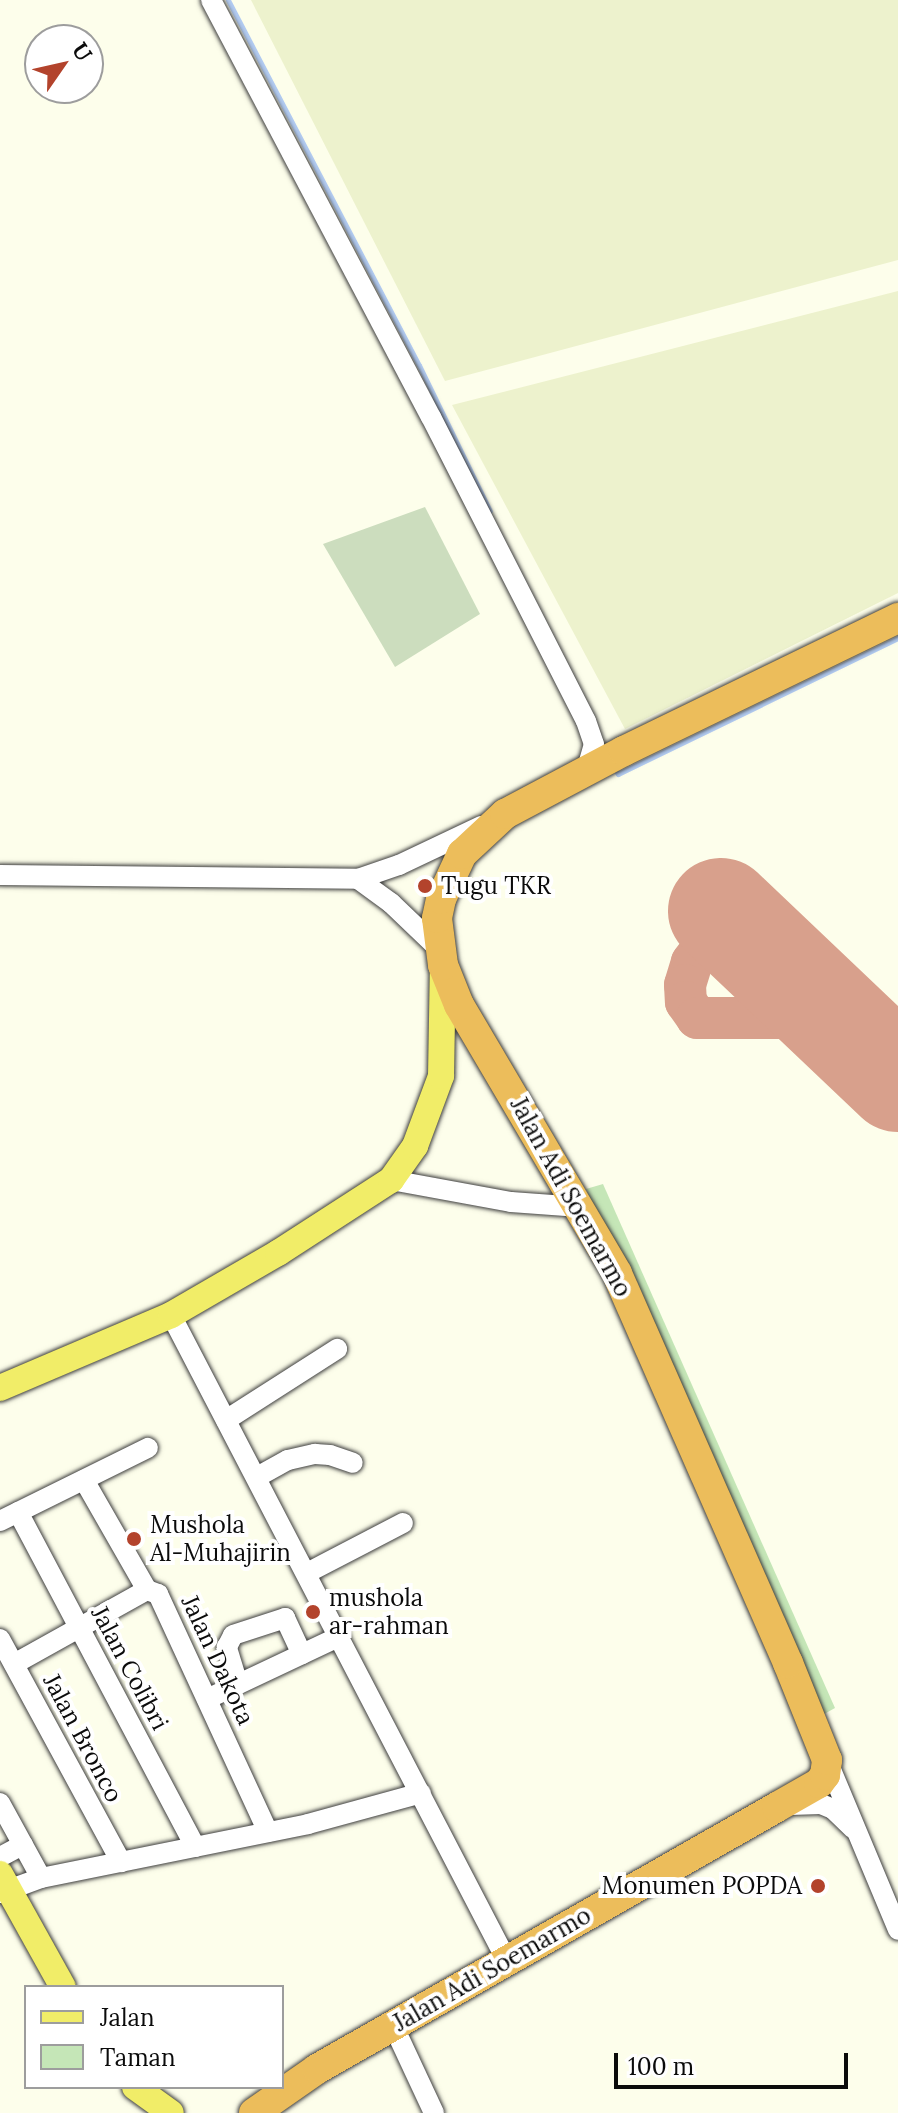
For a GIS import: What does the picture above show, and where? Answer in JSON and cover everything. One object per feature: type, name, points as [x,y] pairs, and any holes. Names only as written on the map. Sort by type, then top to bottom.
[{"type":"highway","name":"Jalan Adi Soemarmo","points":[[254,2113],[317,2069],[393,2025],[830,1780],[803,1702],[617,1273],[459,1005],[442,957],[437,918],[449,878],[462,854],[505,814],[898,618]]},
{"type":"highway","name":"Jalan Adi Soemarmo","points":[[777,1807],[795,1784],[808,1750],[803,1702]]},
{"type":"main road","points":[[0,1388],[171,1315],[391,1180],[415,1146],[441,1076],[442,957]]},
{"type":"main road","points":[[3,1886],[62,1985]]},
{"type":"main road","points":[[138,2089],[171,2113]]},
{"type":"street","points":[[211,0],[431,417],[586,721],[594,744],[606,761]]},
{"type":"street","points":[[0,875],[358,879],[415,858],[505,814]]},
{"type":"street","points":[[358,879],[391,903],[442,957]]},
{"type":"street","points":[[391,1180],[511,1202],[580,1207]]},
{"type":"street","points":[[171,1315],[507,1961]]},
{"type":"street","points":[[226,1420],[337,1349]]},
{"type":"street","points":[[9,1517],[148,1448]]},
{"type":"street","points":[[257,1477],[288,1460],[315,1454],[330,1455],[353,1463]]},
{"type":"street","name":"Jalan Dakota","points":[[84,1480],[147,1590],[158,1594],[268,1832]]},
{"type":"street","name":"Jalan Colibri","points":[[9,1517],[79,1627],[195,1847]]},
{"type":"street","points":[[307,1573],[403,1523]]},
{"type":"street","points":[[8,1661],[147,1590]]},
{"type":"street","points":[[238,1684],[227,1647],[233,1635],[285,1618],[302,1654]]},
{"type":"street","points":[[207,1699],[340,1636]]},
{"type":"street","name":"Jalan Bronco","points":[[0,1639],[8,1661],[121,1862]]},
{"type":"street","points":[[830,1780],[861,1836],[898,1930]]},
{"type":"street","points":[[3,1886],[268,1832],[421,1793]]},
{"type":"street","points":[[0,1803],[41,1878]]},
{"type":"street","points":[[777,1807],[821,1804],[844,1817],[861,1836]]},
{"type":"street","points":[[0,1857],[23,1845]]},
{"type":"street","points":[[393,2025],[434,2113]]},
{"type":"green space","points":[[251,0],[898,0],[898,260],[445,381]]},
{"type":"green space","points":[[898,291],[898,593],[625,729],[452,405]]},
{"type":"green space","points":[[425,507],[480,614],[395,667],[323,544]]},
{"type":"green space","points":[[603,1184],[835,1708],[817,1718],[586,1189]]},
{"type":"waterway","points":[[228,0],[419,365],[490,511]]},
{"type":"waterway","points":[[615,769],[618,774],[898,638]]},
{"type":"taxiway","points":[[823,1008],[811,962],[798,945],[778,932],[758,927],[738,927],[703,947],[692,962],[685,985],[686,1002],[697,1018],[800,1018],[823,1021],[849,1032]]},
{"type":"runway","points":[[721,911],[898,1079]]},
{"type":"place","name":"Tugu TKR","points":[[425,886]]},
{"type":"place","name":"Mushola Al-Muhajirin","points":[[134,1539]]},
{"type":"place","name":"mushola ar-rahman","points":[[313,1612]]},
{"type":"place","name":"Monumen POPDA","points":[[818,1886]]}]
